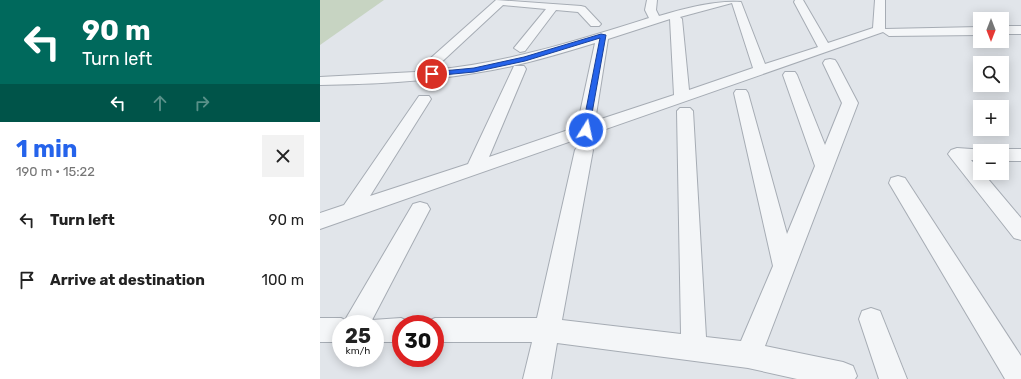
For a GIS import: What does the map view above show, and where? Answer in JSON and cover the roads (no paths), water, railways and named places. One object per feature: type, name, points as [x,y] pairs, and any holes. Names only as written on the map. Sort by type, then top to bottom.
[{"type":"street","points":[[652,0],[650,13],[656,19]]},
{"type":"street","points":[[320,221],[475,168],[584,140],[684,104],[760,70],[828,55],[879,30],[880,0]]},
{"type":"street","points":[[418,76],[500,2],[581,9],[595,24]]},
{"type":"street","points":[[320,81],[382,79],[474,70],[518,61],[656,19],[680,10],[735,2],[760,70]]},
{"type":"street","points":[[748,355],[850,103],[828,55],[799,2]]},
{"type":"street","points":[[520,48],[554,6]]},
{"type":"street","points":[[680,10],[694,348]]},
{"type":"street","points":[[1009,30],[1021,30]]},
{"type":"street","points":[[889,32],[973,31]]},
{"type":"street","points":[[537,379],[603,35]]},
{"type":"street","points":[[475,168],[518,69]]},
{"type":"street","points":[[790,75],[824,166]]},
{"type":"street","points":[[741,94],[784,266]]},
{"type":"street","points":[[351,210],[424,99]]},
{"type":"street","points":[[973,154],[957,154],[973,174]]},
{"type":"street","points":[[1009,155],[1021,155]]},
{"type":"street","points":[[978,180],[1021,232]]},
{"type":"street","points":[[898,183],[1020,379]]},
{"type":"street","points":[[361,315],[420,209]]},
{"type":"street","points":[[871,319],[893,379]]},
{"type":"street","points":[[320,330],[332,330]]},
{"type":"street","points":[[444,330],[547,330],[748,355],[843,376]]}]
